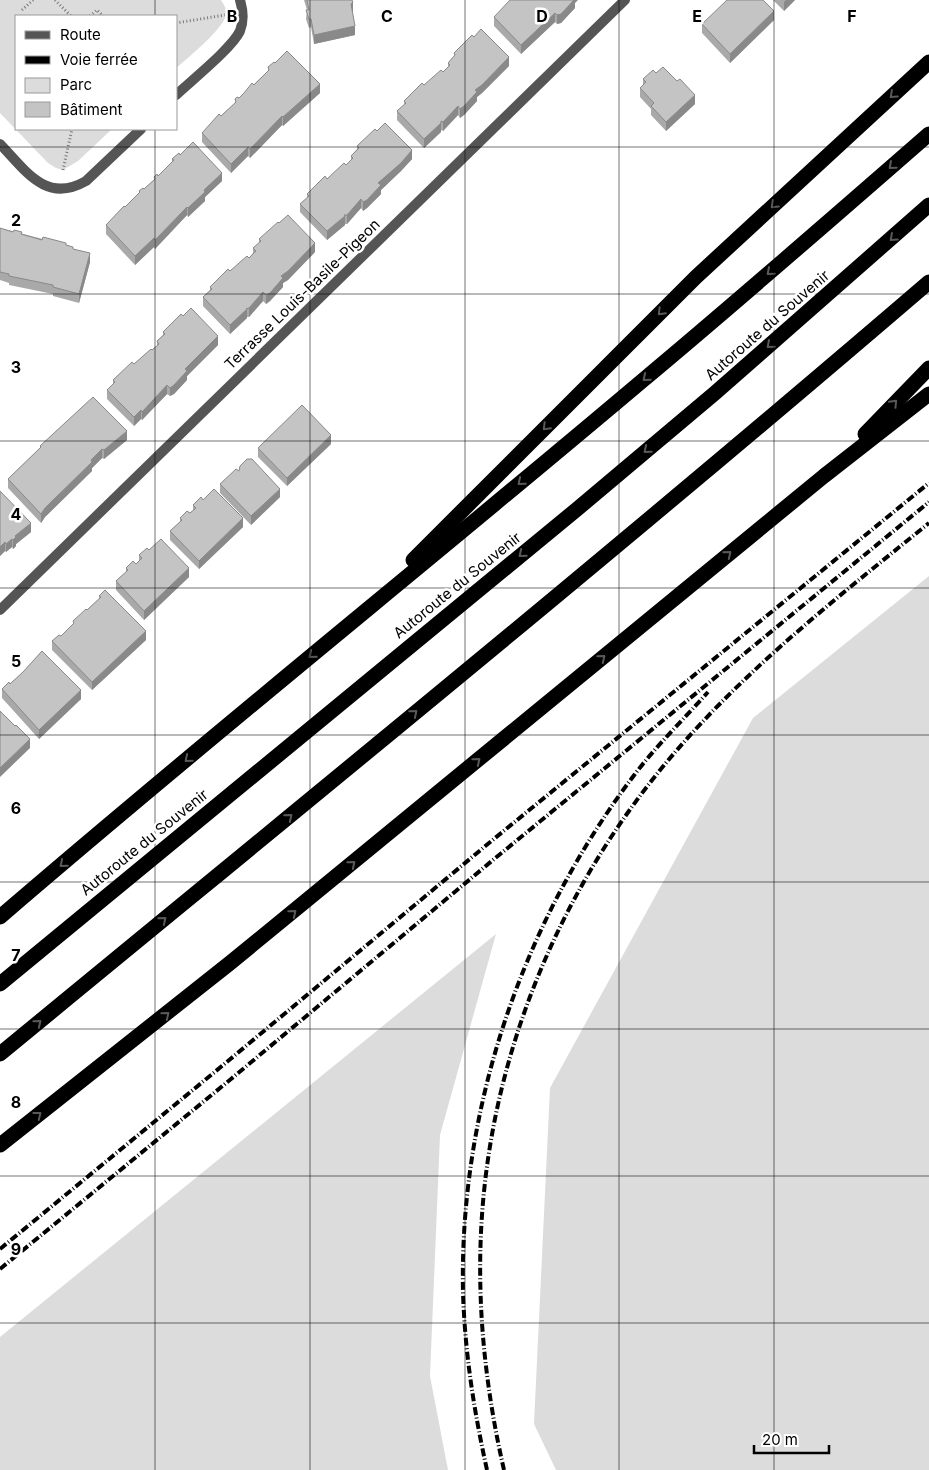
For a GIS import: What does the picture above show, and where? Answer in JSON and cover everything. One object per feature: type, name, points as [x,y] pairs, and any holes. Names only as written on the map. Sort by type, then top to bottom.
[{"type":"highway","points":[[350,623],[696,278],[929,62]]},
{"type":"highway","points":[[0,917],[641,382],[929,134]]},
{"type":"highway","name":"Autoroute du Souvenir","points":[[0,984],[716,393],[929,205]]},
{"type":"highway","points":[[0,1054],[613,549],[929,282]]},
{"type":"highway","points":[[824,476],[929,368]]},
{"type":"highway","points":[[0,1145],[306,902],[824,476],[929,394]]},
{"type":"street","points":[[178,93],[225,49],[239,31],[243,12],[240,0]]},
{"type":"street","name":"Terrasse Louis-Basile-Pigeon","points":[[0,610],[626,0]]},
{"type":"street","points":[[0,144],[39,182],[49,187],[65,189],[86,181],[140,130]]},
{"type":"path","points":[[22,10],[33,0]]},
{"type":"path","points":[[55,0],[70,15]]},
{"type":"path","points":[[91,15],[97,10],[102,15]]},
{"type":"path","points":[[178,23],[226,15]]},
{"type":"path","points":[[63,170],[72,130]]},
{"type":"green space","points":[[0,0],[221,0],[225,7],[226,15],[219,28],[178,66],[178,15],[15,15],[15,129],[0,113]]},
{"type":"green space","points":[[16,130],[111,130],[78,161],[63,170],[48,163]]},
{"type":"green space","points":[[929,576],[929,1470],[556,1470],[534,1424],[550,1088],[753,718]]},
{"type":"green space","points":[[496,934],[440,1135],[430,1376],[448,1470],[0,1470],[0,1337]]},
{"type":"building","points":[[307,0],[352,0],[355,26],[314,35],[311,19],[309,19],[306,10],[309,10]]},
{"type":"building","points":[[510,0],[574,0],[561,14],[557,15],[555,13],[521,45],[494,17]]},
{"type":"building","points":[[727,0],[763,0],[774,11],[730,54],[702,24]]},
{"type":"building","points":[[481,29],[509,57],[475,90],[477,92],[464,106],[460,109],[458,106],[424,139],[397,111],[422,83],[424,85],[441,70],[443,72],[450,65],[448,63],[455,55],[454,53]]},
{"type":"building","points":[[287,51],[320,84],[282,116],[250,149],[248,147],[231,164],[202,133],[219,114],[221,116],[236,102],[235,99],[237,97],[239,98],[252,83],[254,85],[269,70],[268,67]]},
{"type":"building","points":[[663,67],[677,81],[680,79],[695,95],[666,122],[651,106],[654,103],[640,88],[646,82],[643,79],[653,70],[656,73]]},
{"type":"building","points":[[385,123],[412,150],[401,163],[378,183],[381,185],[367,200],[363,202],[361,199],[347,215],[344,215],[327,231],[300,204],[325,176],[327,179],[344,163],[346,165],[359,148],[357,146],[375,129],[377,131]]},
{"type":"building","points":[[193,142],[222,173],[155,240],[154,238],[135,256],[106,225],[139,191],[144,189],[155,179],[154,177],[157,174],[158,176],[174,160],[173,158],[179,153],[180,155]]},
{"type":"building","points":[[288,215],[315,243],[281,276],[283,278],[270,293],[266,295],[263,292],[230,325],[203,297],[228,269],[230,271],[247,256],[249,258],[256,251],[253,248],[261,241],[259,239]]},
{"type":"building","points":[[0,228],[13,232],[14,230],[22,232],[21,234],[42,240],[43,237],[66,243],[66,245],[73,247],[73,249],[90,253],[79,294],[53,287],[53,285],[9,276],[9,274],[0,272]]},
{"type":"building","points":[[191,308],[218,336],[185,369],[187,371],[174,385],[170,388],[167,385],[142,412],[141,410],[134,417],[107,390],[115,382],[113,380],[132,362],[134,364],[159,344],[157,341],[165,334],[163,332],[181,314],[183,316]]},
{"type":"building","points":[[93,397],[127,431],[104,450],[102,449],[91,460],[92,462],[41,514],[8,479],[40,446]]},
{"type":"building","points":[[302,405],[331,435],[287,478],[258,448]]},
{"type":"building","points":[[247,459],[252,459],[280,489],[251,516],[220,484],[236,469],[239,471],[240,466]]},
{"type":"building","points":[[214,489],[243,518],[199,561],[170,531],[182,520],[180,518],[187,511],[190,513],[196,508],[193,505],[201,497],[203,500]]},
{"type":"building","points":[[0,491],[31,523],[15,536],[13,540],[6,544],[5,542],[0,547]]},
{"type":"building","points":[[161,539],[189,568],[144,611],[116,581],[128,570],[126,568],[133,561],[136,564],[142,558],[139,555],[147,548],[149,550]]},
{"type":"building","points":[[105,590],[146,631],[92,682],[52,641],[59,635],[61,636],[74,623],[73,621],[101,597],[99,596]]},
{"type":"building","points":[[42,651],[81,690],[39,730],[2,689],[23,672]]},
{"type":"building","points":[[0,711],[30,739],[0,768]]},
{"type":"railway","points":[[0,1249],[489,843],[929,483]]},
{"type":"railway","points":[[0,1269],[493,860],[929,502]]},
{"type":"railway","points":[[504,1470],[487,1376],[481,1312],[480,1247],[482,1215],[489,1150],[502,1086],[521,1023],[544,962],[572,903],[605,846],[643,793],[684,742],[771,655],[833,601],[929,523]]},
{"type":"railway","points":[[487,1470],[471,1382],[463,1293],[465,1224],[472,1155],[486,1086],[506,1019],[530,954],[560,891],[595,831],[643,763],[708,692]]}]
